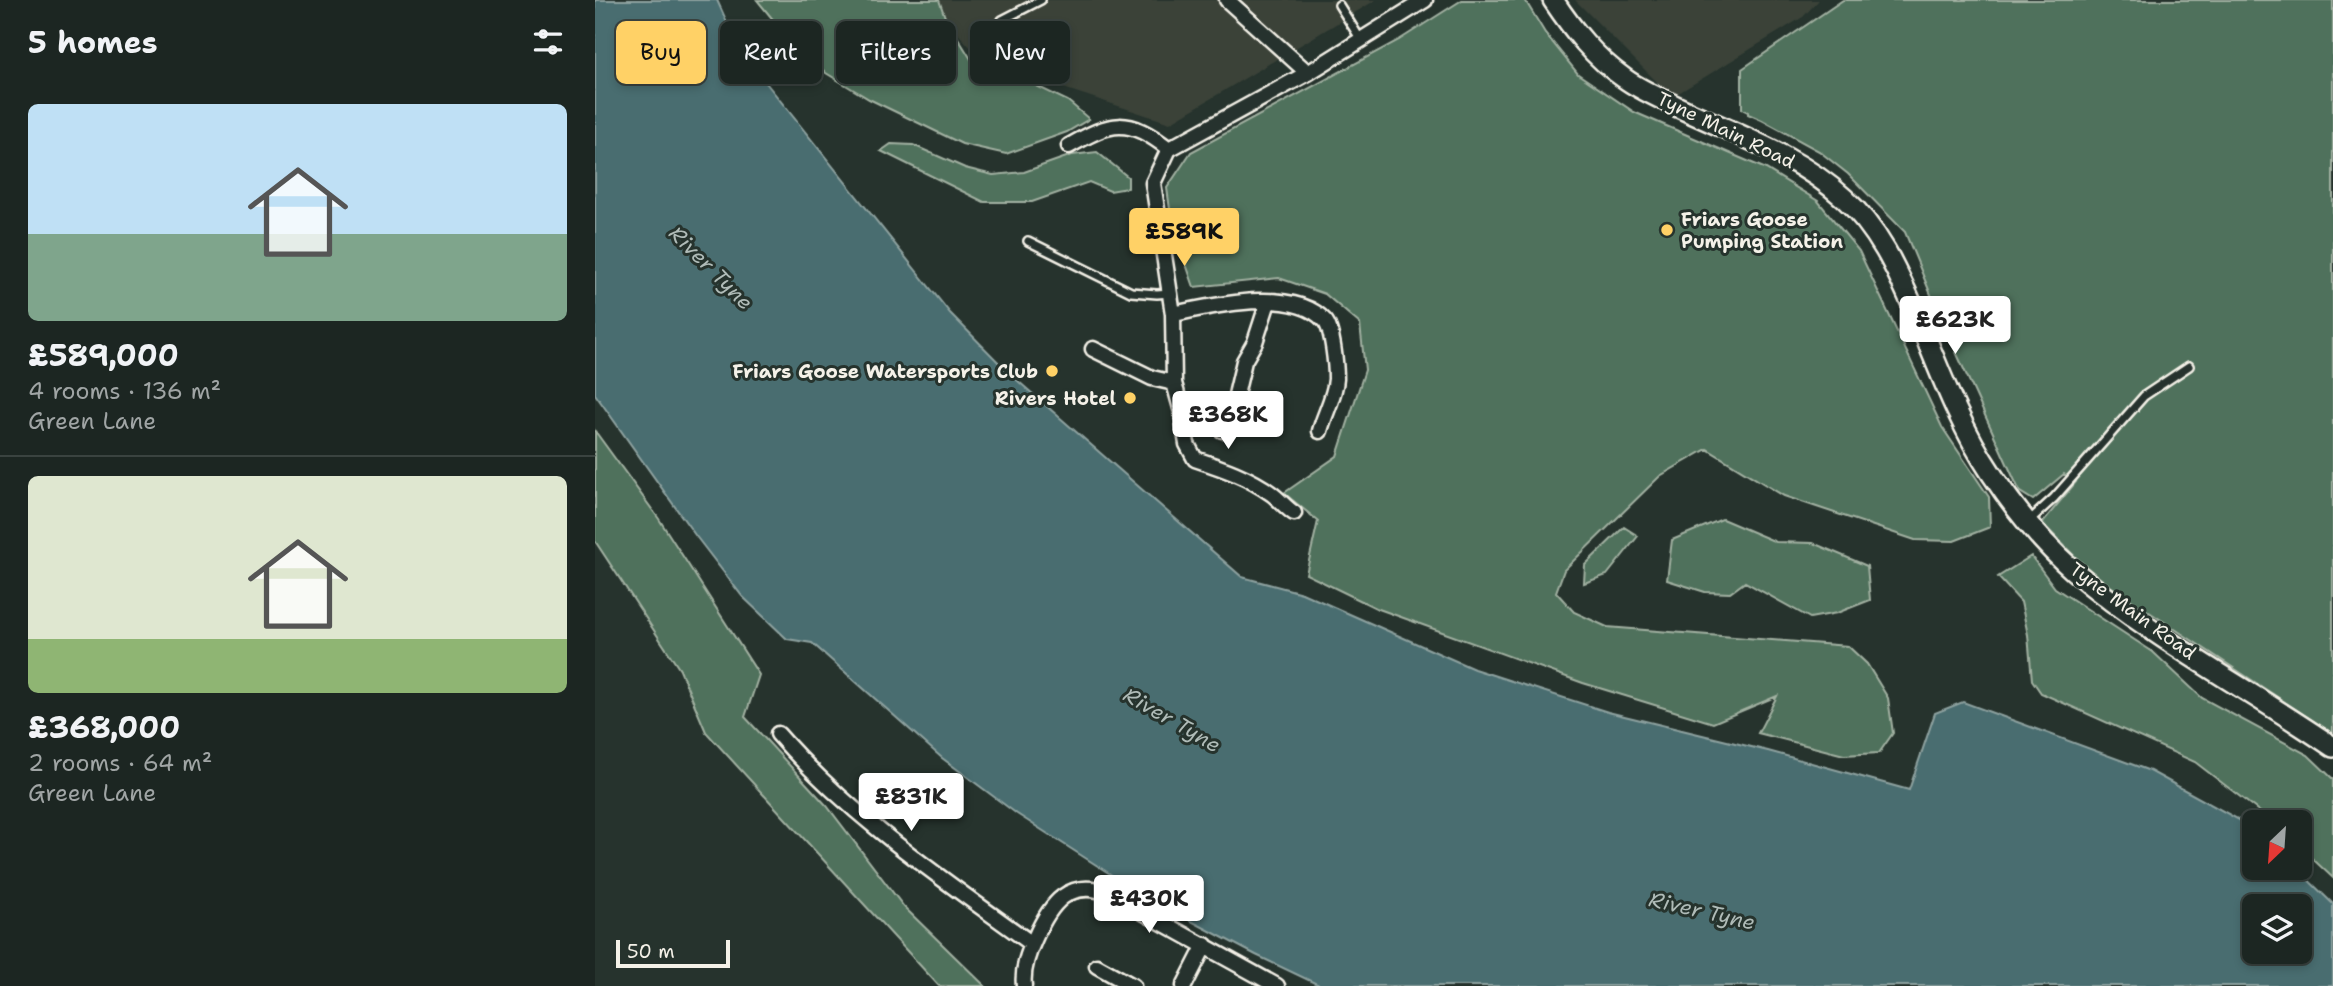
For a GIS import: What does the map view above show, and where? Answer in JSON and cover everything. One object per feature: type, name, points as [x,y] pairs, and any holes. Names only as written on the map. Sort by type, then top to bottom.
[{"type":"street","points":[[1227,0],[1308,73]]},
{"type":"street","points":[[1294,513],[1274,495],[1230,470],[1195,459],[1187,444],[1174,383],[1173,314],[1153,183],[1169,149],[1308,73],[1425,0]]},
{"type":"street","name":"Tyne Main Road","points":[[1553,0],[1574,32],[1598,58],[1625,80],[1776,152],[1814,175],[1844,198],[1871,225],[1895,264],[1968,435],[2010,500],[2028,522],[2073,570],[2115,603],[2333,747]]},
{"type":"street","points":[[1069,146],[1094,131],[1110,126],[1132,128],[1149,134],[1169,149]]},
{"type":"street","points":[[1173,314],[1259,301],[1290,303],[1312,311],[1327,323],[1336,381],[1320,431]]},
{"type":"street","points":[[1222,430],[1236,395],[1244,360],[1255,342],[1268,302]]},
{"type":"street","points":[[1093,349],[1152,377],[1174,383]]},
{"type":"street","points":[[778,734],[807,768],[846,803],[912,856],[1032,944]]},
{"type":"street","points":[[1024,986],[1024,971],[1042,920],[1067,893],[1091,888],[1110,894],[1276,986]]},
{"type":"street","points":[[1184,986],[1205,945]]},
{"type":"street","points":[[1097,966],[1133,986]]},
{"type":"lane","points":[[1002,20],[1041,0]]},
{"type":"lane","points":[[1339,5],[1361,40]]},
{"type":"lane","points":[[1028,241],[1131,292],[1157,295],[1170,293]]},
{"type":"lane","points":[[2028,522],[2054,498],[2144,396],[2189,366]]},
{"type":"shaded area","points":[[927,0],[1376,0],[1170,123],[1051,84],[1070,84],[1070,21],[970,21],[970,47],[956,32],[956,21],[946,21]]},
{"type":"shaded area","points":[[1575,0],[1819,0],[1803,17],[1672,97]]},
{"type":"green space","points":[[757,0],[939,0],[947,21],[836,21],[836,79],[822,69],[822,21],[774,21]]},
{"type":"green space","points":[[1462,0],[1525,0],[1545,33],[1578,74],[1634,112],[1766,169],[1818,201],[1859,251],[1942,427],[1989,497],[1990,527],[1954,541],[1915,540],[1784,496],[1707,449],[1660,476],[1564,570],[1556,592],[1574,612],[1607,627],[1848,646],[1867,664],[1888,698],[1893,733],[1879,753],[1844,755],[1758,733],[1777,696],[1713,723],[1583,683],[1376,608],[1306,574],[1318,521],[1284,493],[1337,456],[1365,370],[1360,324],[1325,294],[1279,278],[1194,287],[1172,224],[1167,188],[1191,152],[1399,40]]},
{"type":"green space","points":[[1843,0],[2333,0],[2333,734],[2092,574],[2042,523],[2076,482],[2064,474],[2033,500],[2020,492],[1941,319],[1905,232],[1848,174],[1819,151],[1742,109],[1742,69]]},
{"type":"green space","points":[[956,35],[970,58],[970,84],[1032,84],[1068,101],[1089,119],[1067,132],[1006,154],[962,144],[869,99],[844,84],[956,84]]},
{"type":"green space","points":[[891,144],[913,145],[965,168],[993,175],[1024,172],[1072,155],[1097,152],[1128,177],[1128,188],[1110,191],[1089,182],[1032,202],[984,202],[881,151]]},
{"type":"green space","points":[[595,431],[659,519],[759,675],[745,717],[827,806],[904,907],[985,986],[939,986],[706,732],[680,670],[595,541]]},
{"type":"green space","points":[[1722,519],[1776,542],[1813,543],[1867,566],[1870,600],[1837,613],[1810,618],[1745,582],[1730,593],[1705,592],[1667,580],[1672,540]]},
{"type":"green space","points":[[1624,527],[1638,536],[1607,575],[1584,583],[1585,565]]},
{"type":"green space","points":[[2031,556],[2055,588],[2153,652],[2202,698],[2308,755],[2333,779],[2333,878],[2312,858],[2312,810],[2257,810],[2195,762],[2041,693],[2032,680],[2028,635],[2021,602],[1998,577]]},
{"type":"water","name":"River Tyne","points":[[595,0],[717,0],[726,21],[720,21],[720,84],[767,84],[950,313],[1010,374],[1242,577],[1302,593],[1474,669],[1608,712],[1768,751],[1909,790],[1935,713],[1963,702],[2150,771],[2242,821],[2242,880],[2308,880],[2333,904],[2333,986],[1321,986],[1149,899],[1017,814],[942,758],[812,643],[787,639],[742,596],[695,535],[595,394]]},
{"type":"place","name":"Friars Goose Pumping Station","points":[[1667,230]]},
{"type":"place","name":"Friars Goose Watersports Club","points":[[1052,371]]},
{"type":"place","name":"Rivers Hotel","points":[[1130,398]]}]
